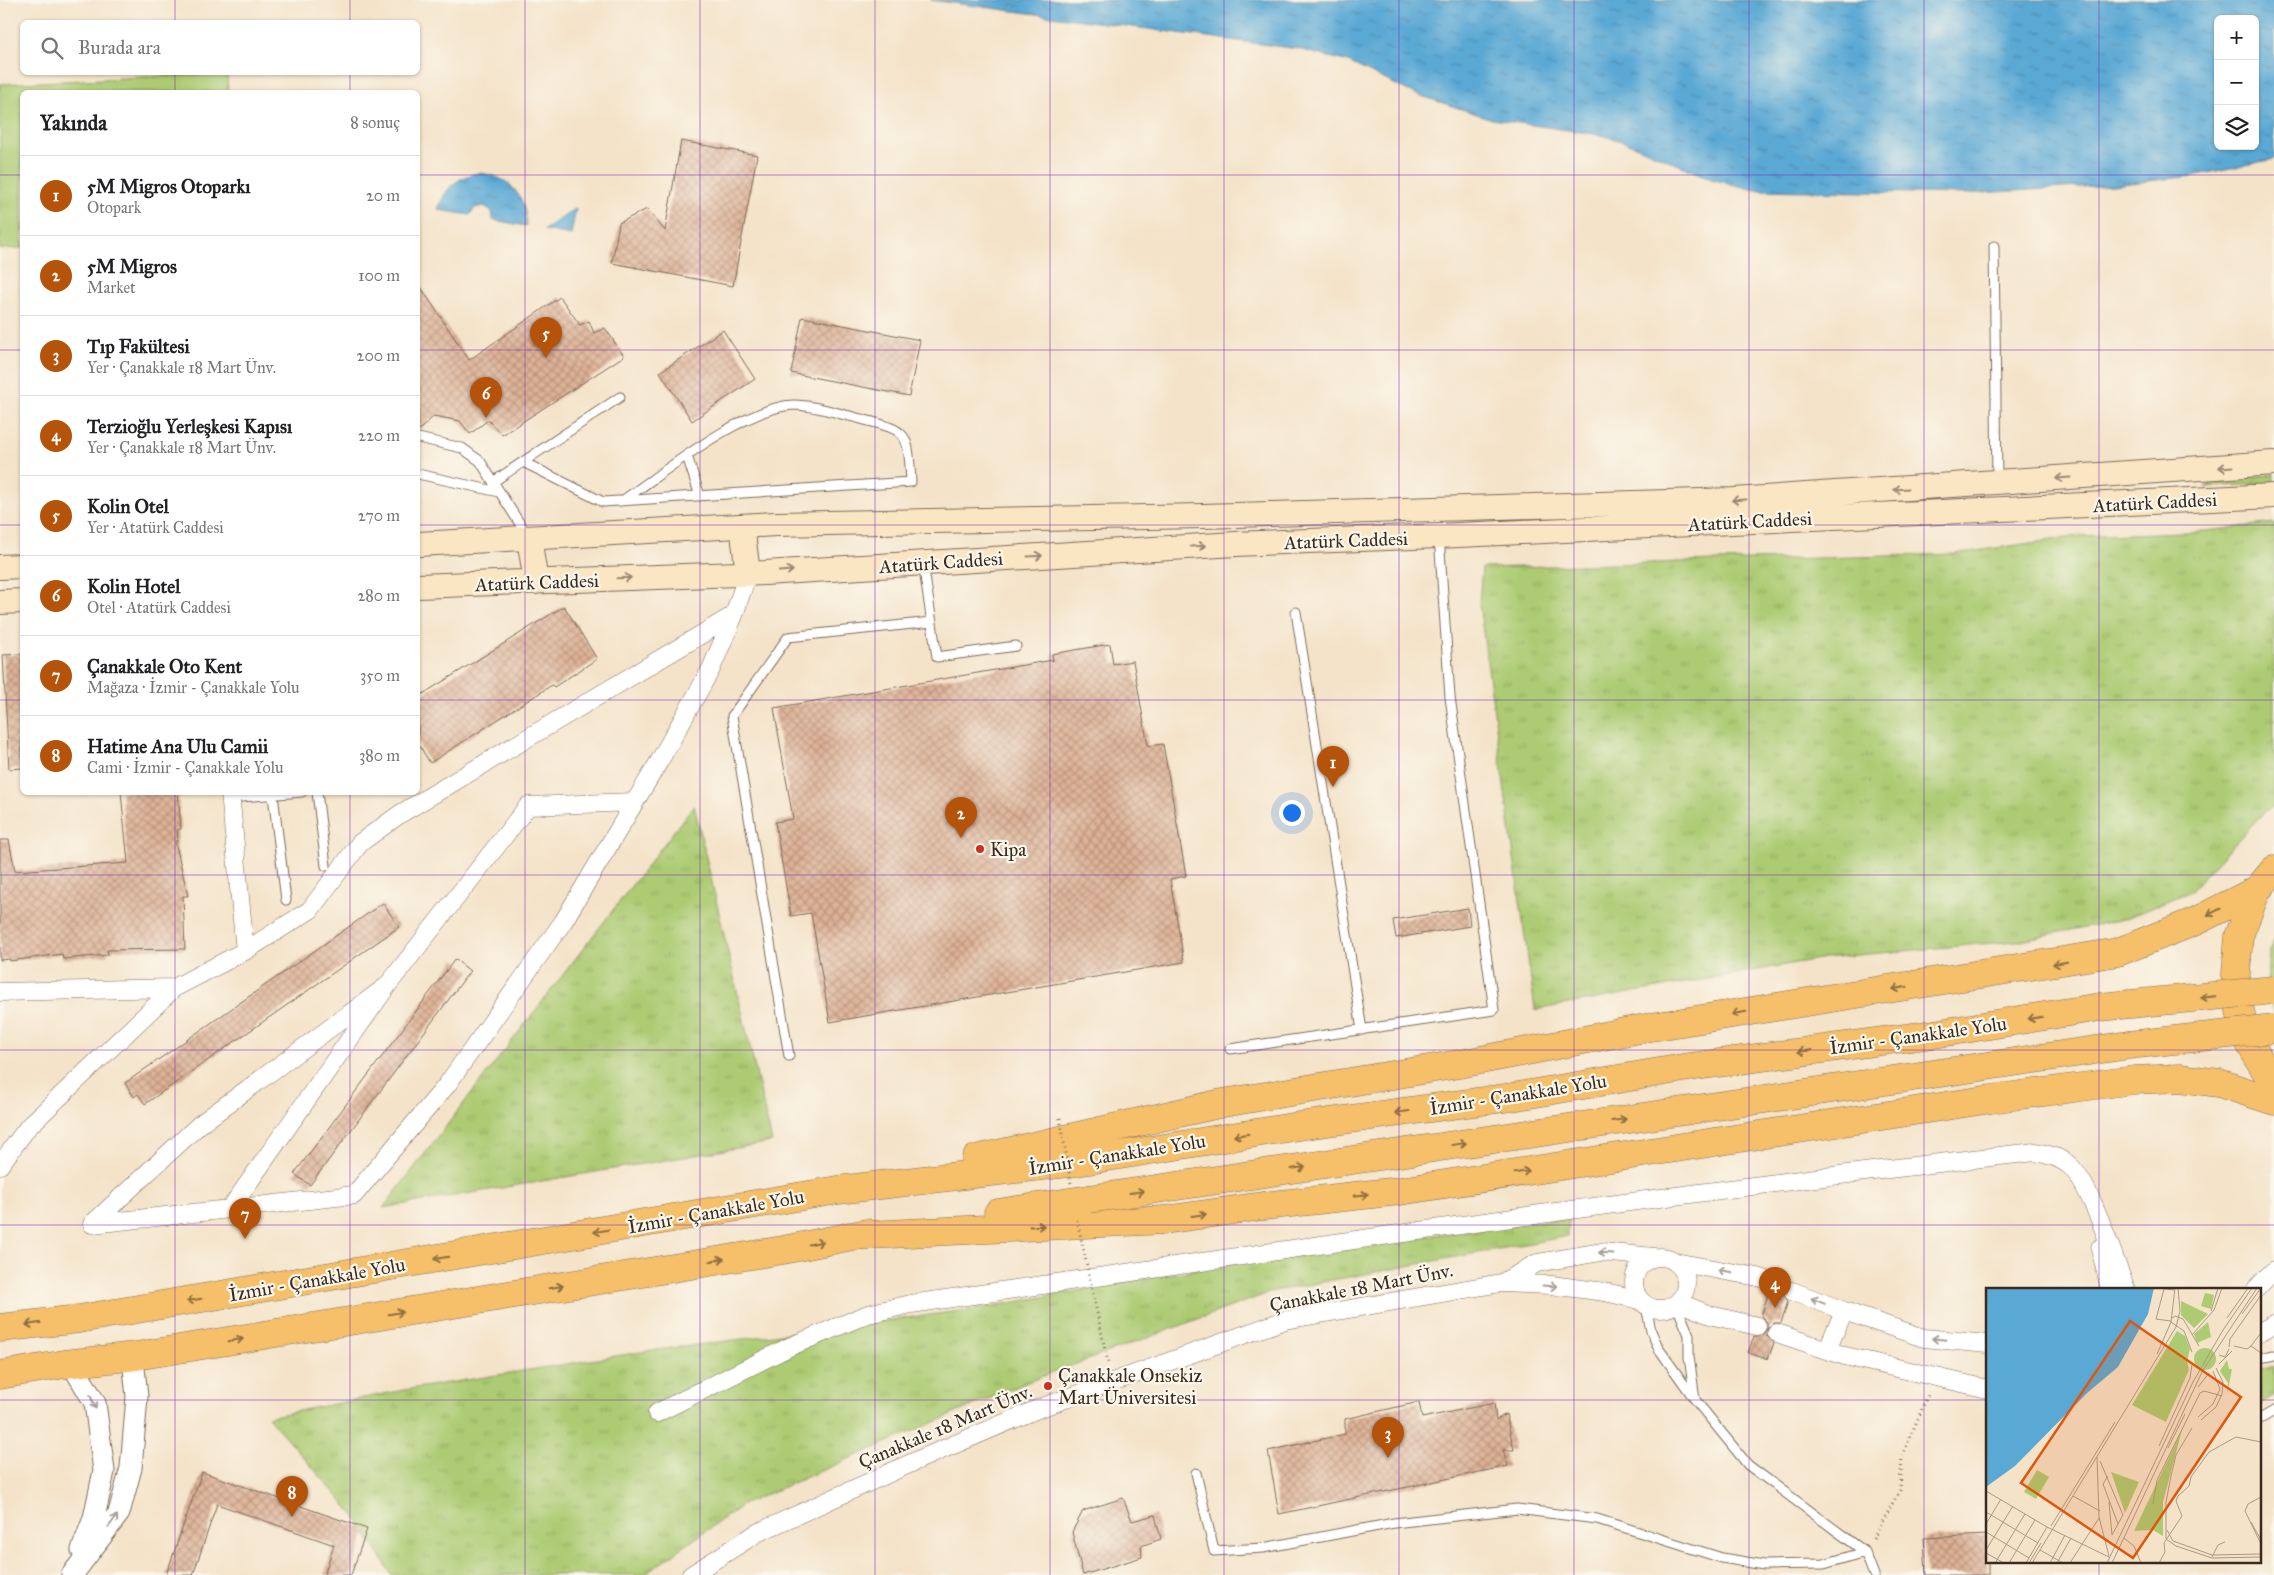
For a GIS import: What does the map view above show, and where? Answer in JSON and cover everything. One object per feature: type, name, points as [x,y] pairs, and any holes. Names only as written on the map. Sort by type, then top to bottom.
[{"type":"highway","points":[[2266,880],[2239,936],[2234,986],[2245,1035],[2274,1084]]},
{"type":"highway","points":[[838,1190],[1223,1103],[1465,1063],[1645,1028],[2118,952],[2196,921],[2266,880]]},
{"type":"highway","name":"İzmir - Çanakkale Yolu","points":[[0,1328],[80,1319],[838,1190],[1077,1162],[1298,1126],[1512,1097],[1689,1067],[1934,1034],[2100,1008],[2274,990]]},
{"type":"highway","points":[[0,1375],[65,1364],[136,1356],[783,1250],[849,1236],[1089,1199],[2130,1045],[2274,1029]]},
{"type":"highway","points":[[849,1236],[1164,1220],[1263,1206],[1400,1191],[1991,1099],[2134,1080],[2180,1078],[2219,1083],[2274,1101]]},
{"type":"main road","name":"Atatürk Caddesi","points":[[420,544],[742,526],[1734,500],[2274,462]]},
{"type":"main road","name":"Atatürk Caddesi","points":[[420,586],[748,573],[1234,544],[2274,496]]},
{"type":"main road","points":[[1437,509],[1439,536]]},
{"type":"main road","points":[[742,526],[748,573]]},
{"type":"main road","points":[[528,538],[536,582]]},
{"type":"main road","points":[[0,567],[20,566]]},
{"type":"main road","points":[[0,602],[20,601]]},
{"type":"street","points":[[387,986],[199,1125],[92,1224],[354,1195],[446,1086],[563,922],[711,669],[734,615],[748,573]]},
{"type":"street","points":[[0,1165],[28,1127],[174,988],[245,951],[310,910],[360,844],[400,814],[734,615]]},
{"type":"street","points":[[230,795],[245,951]]},
{"type":"street","points":[[230,1209],[387,986],[528,806],[634,802]]},
{"type":"street","points":[[0,992],[174,988]]},
{"type":"street","points":[[657,1413],[790,1347],[868,1314],[911,1304],[1553,1211],[1869,1170],[2035,1152],[2048,1154],[2070,1165],[2080,1177],[2088,1192],[2126,1288]]},
{"type":"street","points":[[2088,1192],[2110,1288]]},
{"type":"street","points":[[1501,1283],[1537,1263],[1601,1252],[1662,1257],[1675,1262],[1758,1277],[1772,1282]]},
{"type":"street","points":[[1654,1257],[1639,1267],[1633,1284],[1635,1293],[1643,1303],[1662,1310],[1677,1303],[1686,1286],[1682,1269],[1675,1262]]},
{"type":"street","points":[[2257,1288],[2274,1270]]},
{"type":"street","name":"Çanakkale 18 Mart Ünv.","points":[[691,1575],[757,1533],[918,1460],[1040,1408],[1285,1320],[1501,1283],[1551,1285],[1605,1292],[1643,1303]]},
{"type":"street","points":[[1792,1291],[1924,1338],[1986,1344]]},
{"type":"street","points":[[1677,1303],[1710,1315],[1757,1326]]},
{"type":"street","points":[[1827,1350],[1844,1311]]},
{"type":"street","points":[[2262,1331],[2274,1324]]},
{"type":"street","points":[[1777,1333],[1827,1350],[1986,1388]]},
{"type":"street","points":[[72,1574],[119,1513],[131,1468],[137,1397],[134,1368],[136,1356]]},
{"type":"street","points":[[65,1364],[76,1371],[95,1403],[104,1471],[94,1518],[72,1574]]},
{"type":"lane","points":[[1994,246],[1998,482]]},
{"type":"lane","points":[[493,482],[620,397]]},
{"type":"lane","points":[[523,462],[603,502],[622,501],[700,496],[911,482],[909,448],[905,439],[893,427],[805,405],[792,405],[766,410],[753,415],[687,456],[622,501]]},
{"type":"lane","points":[[420,438],[462,448],[480,461],[528,538]]},
{"type":"lane","points":[[687,456],[700,496]]},
{"type":"lane","points":[[420,474],[499,492]]},
{"type":"lane","points":[[1230,1049],[1494,1010],[1450,697],[1439,536]]},
{"type":"lane","points":[[923,563],[937,657],[1016,646]]},
{"type":"lane","points":[[1296,612],[1362,1030]]},
{"type":"lane","points":[[789,1056],[732,716],[788,637],[932,622]]},
{"type":"lane","points":[[230,795],[273,795],[286,900]]},
{"type":"lane","points":[[317,795],[326,866]]},
{"type":"lane","points":[[1643,1303],[1659,1349],[1696,1401],[1748,1465],[1866,1552],[1874,1575]]},
{"type":"lane","points":[[1677,1303],[1688,1335],[1689,1357],[1696,1401]]},
{"type":"lane","points":[[2262,1418],[2274,1411]]},
{"type":"lane","points":[[1196,1473],[1214,1551],[1263,1548],[1394,1523],[1516,1509],[1598,1519],[1722,1558],[1764,1565],[1824,1564],[1866,1552]]},
{"type":"path","points":[[1082,1246],[1108,1363]]},
{"type":"path","points":[[1866,1552],[1900,1490],[1902,1456],[1936,1376]]},
{"type":"green space","points":[[186,75],[227,75],[228,90],[20,90],[20,248],[0,249],[0,84]]},
{"type":"green space","points":[[2274,474],[2274,483],[2206,487],[2213,482]]},
{"type":"green space","points":[[2274,523],[2274,807],[2265,811],[2189,892],[2124,919],[2016,941],[1824,958],[1535,1010],[1479,603],[1482,568],[1955,554],[2080,536],[2206,531]]},
{"type":"green space","points":[[694,805],[772,1142],[383,1208]]},
{"type":"green space","points":[[2274,938],[2274,1013],[2269,995],[2268,966]]},
{"type":"green space","points":[[1569,1218],[1568,1236],[1274,1291],[1030,1381],[744,1504],[644,1575],[392,1575],[355,1516],[268,1417],[404,1390],[641,1352],[976,1309],[1282,1254]]},
{"type":"green space","points":[[2274,1367],[2274,1396],[2262,1403],[2262,1370]]},
{"type":"water","points":[[931,0],[2274,0],[2274,159],[2193,176],[2113,185],[1965,194],[1755,190],[1711,179],[1631,144],[1601,135],[1492,119],[1415,94],[1348,62],[1298,49]]},
{"type":"water","points":[[478,173],[499,178],[514,189],[523,205],[526,226],[493,220],[492,211],[484,206],[475,208],[470,215],[438,210],[444,196],[452,185],[470,175]]},
{"type":"water","points":[[576,208],[571,235],[544,230]]},
{"type":"building","points":[[681,141],[757,155],[733,286],[612,263],[619,223],[647,209],[665,231]]},
{"type":"building","points":[[420,286],[469,360],[560,297],[580,325],[589,321],[594,333],[605,328],[624,356],[502,435],[488,420],[470,434],[460,421],[434,416],[420,429]]},
{"type":"building","points":[[802,317],[920,340],[909,396],[791,373]]},
{"type":"building","points":[[723,330],[755,379],[692,421],[660,372]]},
{"type":"building","points":[[564,606],[597,659],[554,687],[552,685],[430,763],[420,746],[420,696]]},
{"type":"building","name":"Kipa","points":[[1110,644],[1113,664],[1133,661],[1148,746],[1163,744],[1186,876],[1170,879],[1184,962],[830,1022],[811,913],[791,916],[775,822],[793,819],[774,708],[1053,660],[1052,654]]},
{"type":"building","points":[[20,654],[20,768],[9,769],[3,655]]},
{"type":"building","points":[[121,795],[178,795],[181,829],[177,830],[178,841],[175,841],[188,896],[183,896],[185,949],[107,950],[108,955],[63,959],[62,954],[10,961],[10,959],[0,960],[0,840],[9,840],[15,871],[128,863]]},
{"type":"building","points":[[383,903],[399,927],[145,1104],[138,1094],[134,1097],[125,1083]]},
{"type":"building","points":[[1468,908],[1470,926],[1396,938],[1393,920]]},
{"type":"building","points":[[455,959],[470,971],[310,1185],[294,1174]]},
{"type":"building","points":[[1782,1283],[1785,1283],[1782,1293],[1788,1301],[1781,1323],[1774,1323],[1767,1329],[1767,1322],[1761,1316],[1769,1292],[1778,1290]]},
{"type":"building","points":[[1767,1329],[1767,1336],[1774,1343],[1768,1359],[1748,1353],[1754,1336],[1761,1336]]},
{"type":"building","points":[[1419,1402],[1422,1418],[1494,1403],[1496,1420],[1506,1414],[1514,1450],[1503,1450],[1508,1466],[1279,1514],[1268,1451],[1345,1434],[1345,1419]]},
{"type":"building","points":[[202,1472],[367,1529],[351,1575],[324,1575],[334,1545],[217,1504],[193,1575],[166,1575]]},
{"type":"building","points":[[1123,1498],[1132,1521],[1155,1515],[1161,1539],[1141,1546],[1142,1557],[1083,1575],[1072,1532],[1083,1511]]},
{"type":"building","points":[[1986,1535],[1988,1575],[1926,1575],[1924,1538]]},
{"type":"place","name":"Kolin Otel","points":[[546,358]]},
{"type":"place","name":"Kolin Hotel","points":[[486,418]]},
{"type":"place","name":"5M Migros Otoparkı","points":[[1333,787]]},
{"type":"place","name":"5M Migros","points":[[961,838]]},
{"type":"place","name":"Kipa","points":[[980,849]]},
{"type":"place","name":"Çanakkale Oto Kent","points":[[245,1239]]},
{"type":"place","name":"Terzioğlu Yerleşkesi Kapısı","points":[[1775,1308]]},
{"type":"place","name":"Çanakkale Onsekiz Mart Üniversitesi","points":[[1048,1386]]},
{"type":"place","name":"Tıp Fakültesi","points":[[1388,1458]]},
{"type":"place","name":"Hatime Ana Ulu Camii","points":[[292,1517]]}]
